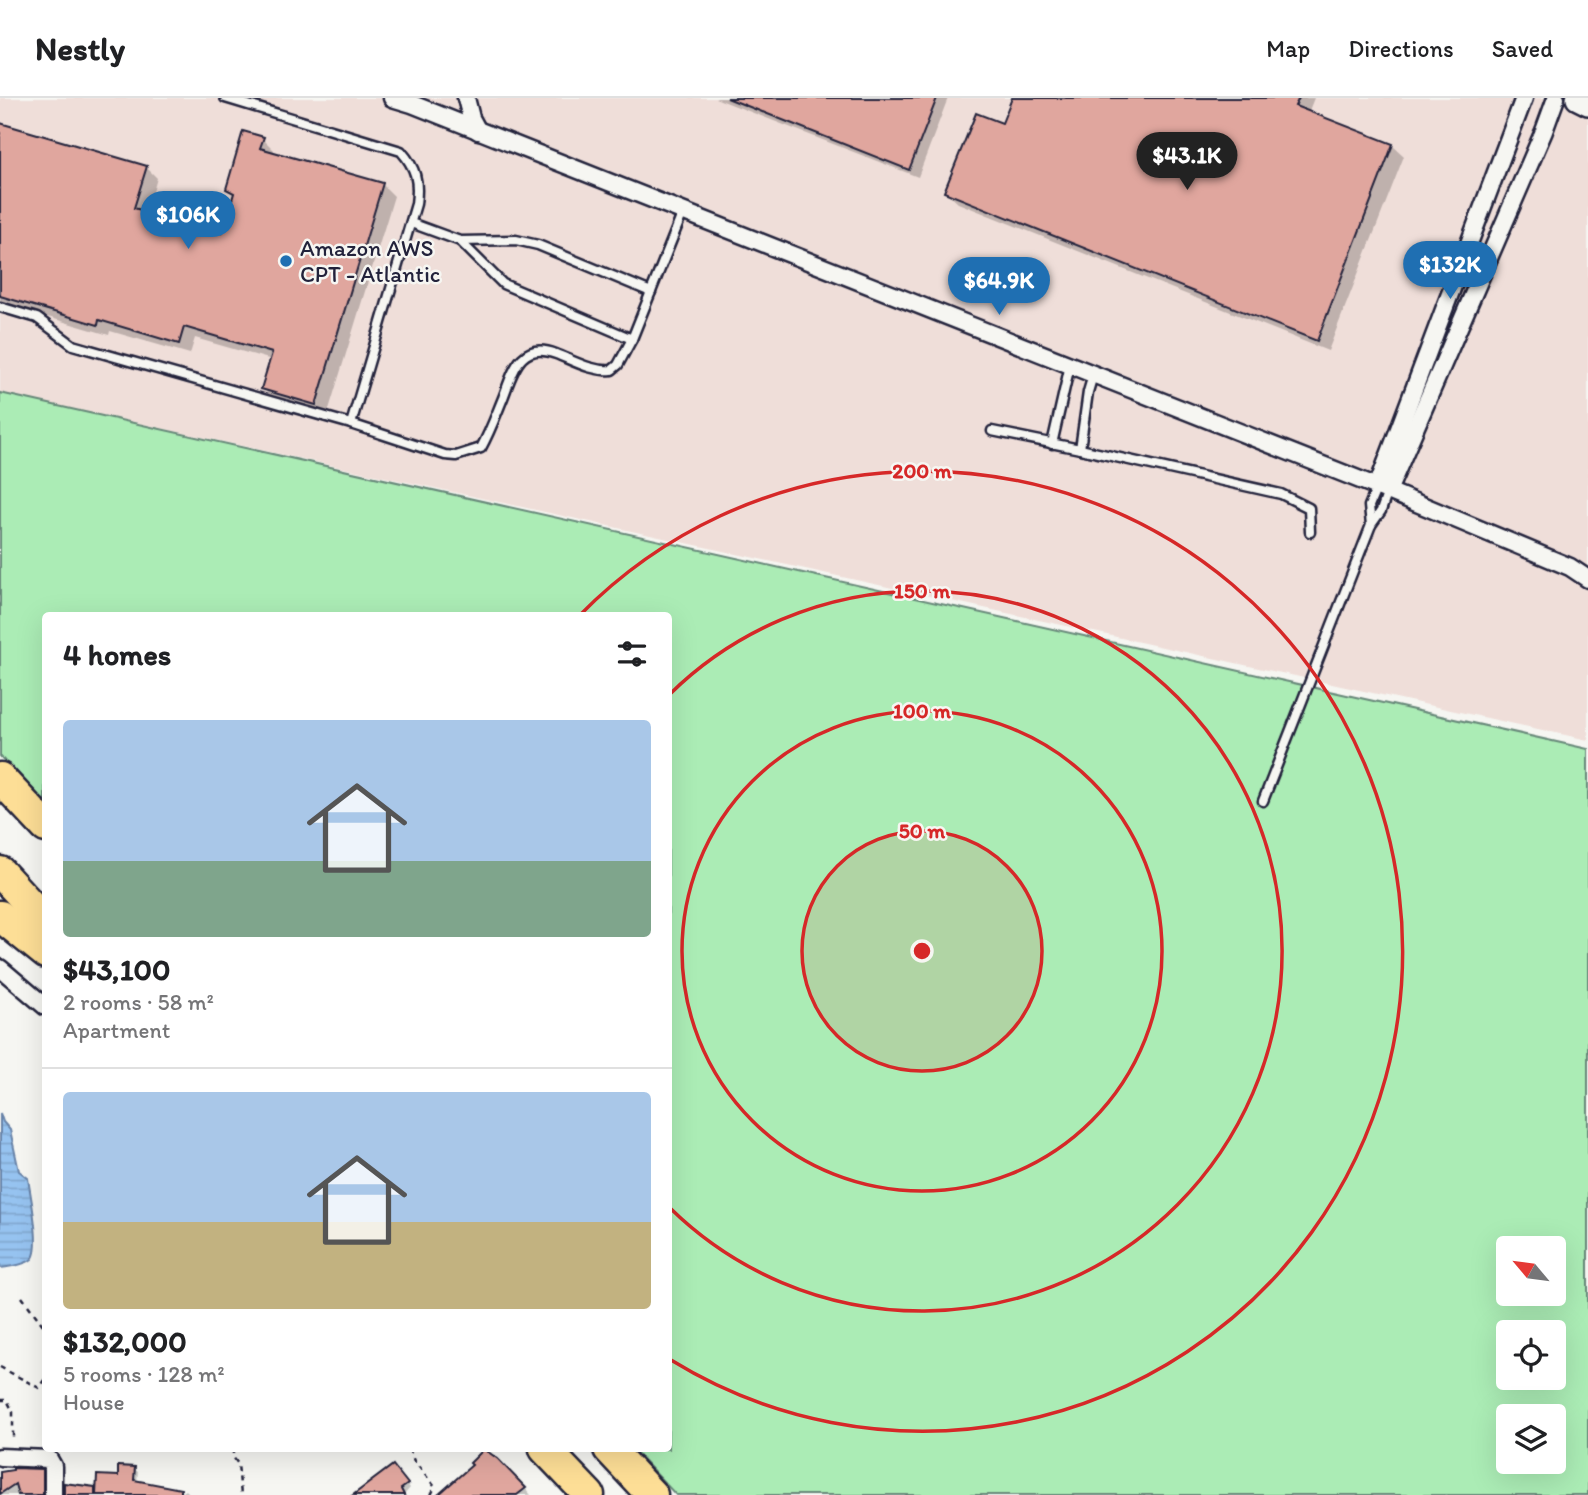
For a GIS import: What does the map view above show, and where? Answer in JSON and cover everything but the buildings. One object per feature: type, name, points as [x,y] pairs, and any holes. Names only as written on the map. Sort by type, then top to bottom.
[{"type":"highway","points":[[0,778],[42,823]]},
{"type":"highway","points":[[0,800],[42,845]]},
{"type":"highway","points":[[0,872],[42,918]]},
{"type":"highway","points":[[0,916],[42,950]]},
{"type":"highway","points":[[548,1452],[589,1495]]},
{"type":"highway","points":[[612,1452],[652,1495]]},
{"type":"main road","points":[[1578,98],[1588,103]]},
{"type":"street","points":[[392,98],[414,101],[478,131],[1382,489],[1570,567],[1588,579]]},
{"type":"street","points":[[466,98],[471,118],[478,131]]},
{"type":"street","points":[[1382,489],[1524,98]]},
{"type":"street","points":[[1382,489],[1539,142],[1556,98]]},
{"type":"street","points":[[0,968],[42,1004]]},
{"type":"street","points":[[6,1457],[43,1457],[51,1461],[53,1495]]},
{"type":"lane","points":[[225,98],[401,151],[411,163],[418,187],[411,223],[351,424]]},
{"type":"lane","points":[[0,307],[44,322],[63,340],[73,345],[456,456],[481,448],[512,371],[525,355],[536,350],[546,350],[595,369],[612,370],[618,365],[632,339],[683,212]]},
{"type":"lane","points":[[411,223],[460,241],[516,240],[538,245],[651,292]]},
{"type":"lane","points":[[460,241],[503,284],[632,339]]},
{"type":"lane","points":[[1052,444],[1070,365]]},
{"type":"lane","points":[[1080,449],[1093,375]]},
{"type":"lane","points":[[992,431],[1281,494],[1309,508],[1310,532]]},
{"type":"lane","points":[[1263,801],[1371,525],[1369,506],[1382,489]]},
{"type":"path","points":[[22,1297],[42,1324]]},
{"type":"path","points":[[0,1367],[40,1388],[42,1385]]},
{"type":"path","points":[[0,1400],[7,1400],[13,1412],[6,1457]]},
{"type":"path","points":[[233,1452],[238,1464],[241,1495]]},
{"type":"path","points":[[410,1452],[414,1461],[435,1487],[431,1495]]},
{"type":"shaded area","points":[[0,98],[1588,98],[1588,740],[0,393]]},
{"type":"green space","points":[[0,393],[1588,749],[1588,1495],[676,1495],[636,1452],[672,1452],[672,612],[42,612],[42,803],[0,756]]},
{"type":"water","points":[[0,1113],[10,1130],[19,1171],[28,1178],[36,1244],[35,1253],[29,1261],[0,1268]]},
{"type":"place","name":"Amazon AWS CPT - Atlantic","points":[[286,261]]}]
